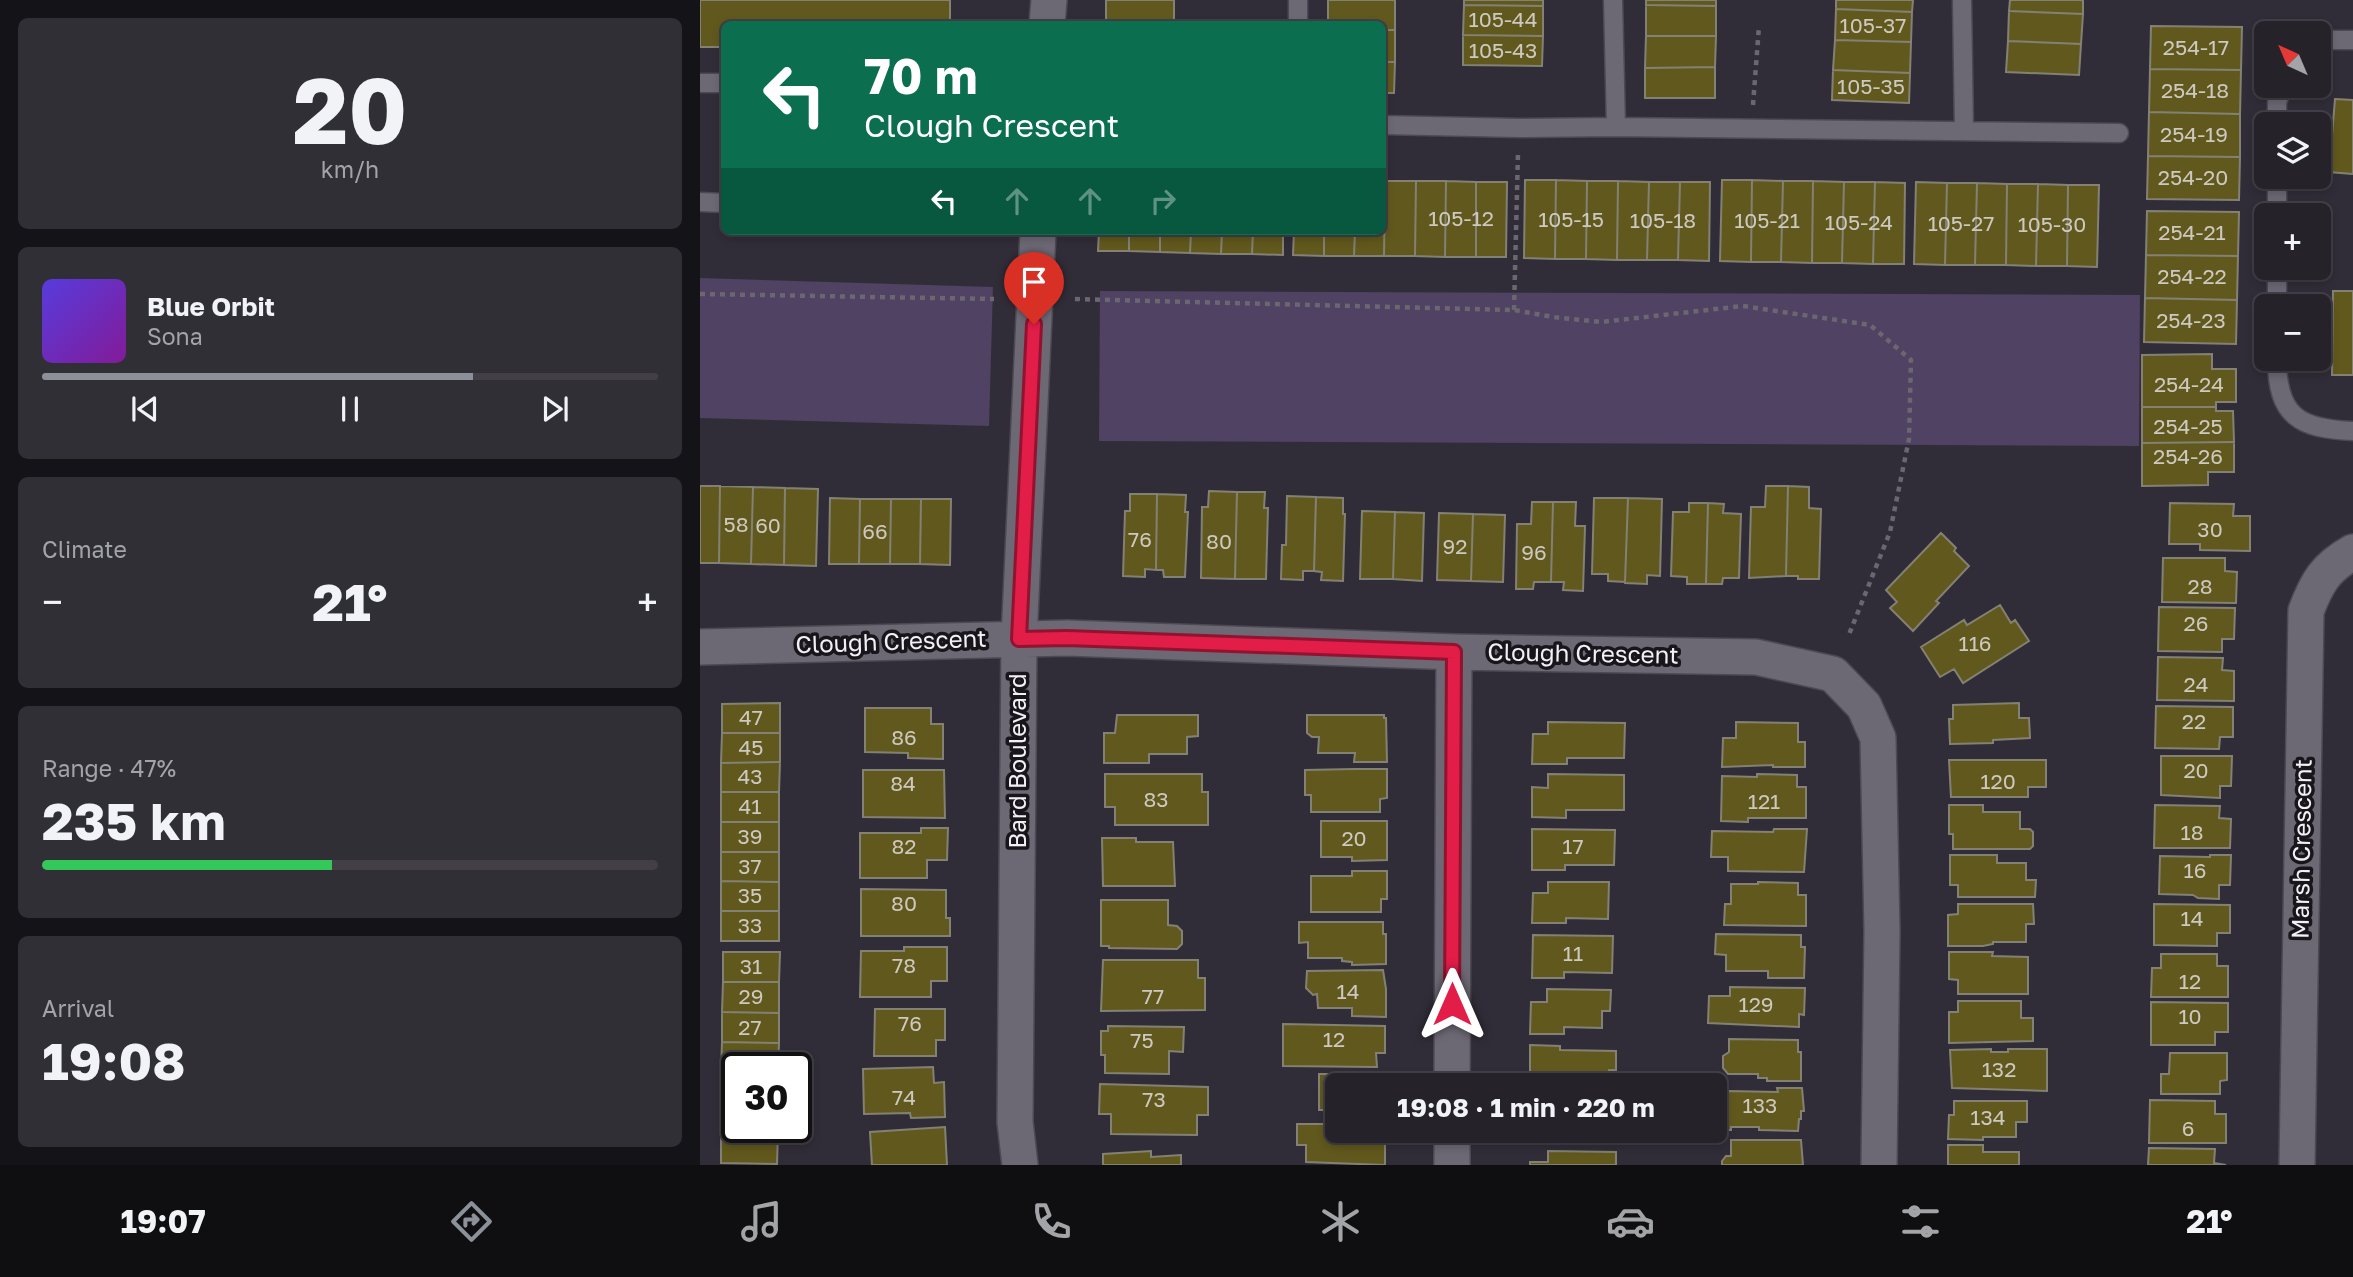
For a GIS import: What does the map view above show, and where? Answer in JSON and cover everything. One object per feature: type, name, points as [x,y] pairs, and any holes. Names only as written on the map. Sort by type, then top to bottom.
[{"type":"street","points":[[1047,21],[1049,0]]},
{"type":"street","name":"Bard Boulevard","points":[[1020,1165],[1015,1122],[1019,639],[1038,235]]},
{"type":"street","name":"Marsh Crescent","points":[[2297,1165],[2305,611],[2316,583],[2335,562],[2353,552]]},
{"type":"street","name":"Clough Crescent","points":[[700,648],[1067,638],[1454,652],[1756,657],[1833,674],[1864,706],[1878,737],[1882,931],[1879,1165]]},
{"type":"street","points":[[1452,1073],[1454,652]]},
{"type":"street","points":[[1451,1165],[1452,1143]]},
{"type":"lane","points":[[1298,0],[1298,21]]},
{"type":"lane","points":[[1613,0],[1616,127]]},
{"type":"lane","points":[[1962,0],[1964,131]]},
{"type":"lane","points":[[2331,40],[2353,40]]},
{"type":"lane","points":[[700,83],[721,83]]},
{"type":"lane","points":[[1386,125],[2119,133]]},
{"type":"lane","points":[[700,202],[721,203]]},
{"type":"lane","points":[[2277,371],[2277,383],[2291,415],[2322,430],[2353,431]]},
{"type":"path","points":[[1751,128],[1759,26]]},
{"type":"path","points":[[1514,310],[1519,128]]},
{"type":"path","points":[[700,294],[994,299]]},
{"type":"path","points":[[1075,299],[1514,310],[1601,322],[1742,306],[1870,325],[1911,360],[1909,439],[1889,532],[1848,638]]},
{"type":"shaded area","points":[[700,278],[993,287],[989,426],[700,418]]},
{"type":"shaded area","points":[[1100,291],[2140,295],[2139,446],[1099,441]]},
{"type":"building","points":[[700,0],[950,0],[950,21],[721,21],[721,47],[700,47]]},
{"type":"building","points":[[1106,0],[1174,0],[1174,21],[1106,21]]},
{"type":"building","points":[[1328,0],[1395,0],[1395,30],[1386,30],[1386,21],[1328,21]]},
{"type":"building","points":[[1464,0],[1543,0],[1543,6],[1464,5]]},
{"type":"building","points":[[1646,0],[1716,0],[1716,6],[1646,5]]},
{"type":"building","points":[[1836,0],[1913,0],[1912,12],[1836,9]]},
{"type":"building","points":[[2010,0],[2083,0],[2083,14],[2009,11]]},
{"type":"building","points":[[1464,5],[1543,6],[1543,36],[1463,35]]},
{"type":"building","points":[[1646,5],[1716,6],[1716,36],[1646,36]]},
{"type":"building","points":[[1836,9],[1912,12],[1911,42],[1835,40]]},
{"type":"building","points":[[2009,11],[2083,14],[2081,44],[2008,41]]},
{"type":"building","points":[[2151,26],[2242,27],[2241,70],[2150,69]]},
{"type":"building","points":[[1386,30],[1395,30],[1395,62],[1386,62]]},
{"type":"building","points":[[1463,35],[1543,36],[1542,66],[1463,65]]},
{"type":"building","points":[[1646,36],[1716,36],[1715,67],[1645,68]]},
{"type":"building","points":[[1835,40],[1911,42],[1910,73],[1833,70]]},
{"type":"building","points":[[2008,41],[2081,44],[2079,75],[2006,72]]},
{"type":"building","points":[[1386,62],[1395,62],[1394,93],[1386,93]]},
{"type":"building","points":[[1715,67],[1715,98],[1645,98],[1645,68]]},
{"type":"building","points":[[2150,69],[2241,70],[2240,114],[2149,112]]},
{"type":"building","points":[[1833,70],[1910,73],[1909,103],[1832,100]]},
{"type":"building","points":[[2335,99],[2353,100],[2353,174],[2331,172]]},
{"type":"building","points":[[2149,112],[2240,114],[2240,157],[2148,156]]},
{"type":"building","points":[[2148,156],[2240,157],[2239,200],[2147,199]]},
{"type":"building","points":[[1525,180],[1556,180],[1555,259],[1524,258]]},
{"type":"building","points":[[1556,180],[1587,181],[1586,259],[1555,259]]},
{"type":"building","points":[[1722,180],[1752,180],[1751,262],[1720,261]]},
{"type":"building","points":[[1752,180],[1783,181],[1781,262],[1751,262]]},
{"type":"building","points":[[1386,181],[1416,181],[1415,256],[1384,256]]},
{"type":"building","points":[[1416,181],[1446,181],[1445,257],[1415,256]]},
{"type":"building","points":[[1446,181],[1476,182],[1476,257],[1445,257]]},
{"type":"building","points":[[1587,181],[1618,181],[1617,260],[1586,259]]},
{"type":"building","points":[[1618,181],[1649,182],[1647,260],[1617,260]]},
{"type":"building","points":[[1783,181],[1813,181],[1812,263],[1781,262]]},
{"type":"building","points":[[1813,181],[1844,182],[1842,263],[1812,263]]},
{"type":"building","points":[[1476,182],[1507,182],[1506,257],[1476,257]]},
{"type":"building","points":[[1649,182],[1680,182],[1678,260],[1647,260]]},
{"type":"building","points":[[1680,182],[1710,182],[1709,261],[1678,260]]},
{"type":"building","points":[[1844,182],[1875,182],[1873,264],[1842,263]]},
{"type":"building","points":[[1875,182],[1905,183],[1904,264],[1873,264]]},
{"type":"building","points":[[1916,182],[1947,183],[1945,265],[1914,264]]},
{"type":"building","points":[[1947,183],[1977,183],[1975,265],[1945,265]]},
{"type":"building","points":[[1977,183],[2007,184],[2006,265],[1975,265]]},
{"type":"building","points":[[2007,184],[2038,184],[2036,266],[2006,265]]},
{"type":"building","points":[[2038,184],[2068,185],[2067,266],[2036,266]]},
{"type":"building","points":[[2068,185],[2099,185],[2097,267],[2067,266]]},
{"type":"building","points":[[2147,211],[2239,212],[2238,256],[2146,255]]},
{"type":"building","points":[[1099,235],[1129,235],[1129,251],[1098,251]]},
{"type":"building","points":[[1129,235],[1160,235],[1160,252],[1129,251]]},
{"type":"building","points":[[1160,235],[1191,235],[1190,253],[1160,252]]},
{"type":"building","points":[[1191,235],[1222,235],[1221,254],[1190,253]]},
{"type":"building","points":[[1222,235],[1253,235],[1252,254],[1221,254]]},
{"type":"building","points":[[1253,235],[1283,235],[1283,255],[1252,254]]},
{"type":"building","points":[[1294,235],[1324,235],[1324,256],[1293,255]]},
{"type":"building","points":[[1324,235],[1355,235],[1354,256],[1324,256]]},
{"type":"building","points":[[1355,235],[1384,235],[1384,256],[1354,256]]},
{"type":"building","points":[[2146,255],[2238,256],[2237,300],[2145,298]]},
{"type":"building","points":[[2333,291],[2353,291],[2353,375],[2332,375]]},
{"type":"building","points":[[2145,298],[2237,300],[2236,344],[2144,342]]},
{"type":"building","points":[[2212,354],[2212,369],[2236,369],[2236,402],[2216,402],[2216,407],[2142,407],[2142,355]]},
{"type":"building","points":[[2142,407],[2216,407],[2216,411],[2233,411],[2234,442],[2142,443]]},
{"type":"building","points":[[2234,442],[2234,472],[2208,472],[2208,485],[2142,486],[2142,443]]},
{"type":"building","points":[[700,486],[720,486],[719,563],[700,563]]},
{"type":"building","points":[[720,486],[753,487],[751,564],[719,563]]},
{"type":"building","points":[[1766,486],[1788,486],[1786,576],[1749,578],[1751,507],[1765,507]]},
{"type":"building","points":[[1788,486],[1809,487],[1809,508],[1821,509],[1819,579],[1786,576]]},
{"type":"building","points":[[753,487],[785,488],[784,565],[751,564]]},
{"type":"building","points":[[785,488],[818,489],[816,566],[784,565]]},
{"type":"building","points":[[1209,491],[1237,492],[1235,579],[1201,578],[1202,507],[1208,507]]},
{"type":"building","points":[[1237,492],[1265,492],[1264,508],[1268,508],[1266,579],[1235,579]]},
{"type":"building","points":[[1130,494],[1157,494],[1156,570],[1145,569],[1145,577],[1123,576],[1125,511],[1130,511]]},
{"type":"building","points":[[1157,494],[1186,495],[1185,512],[1188,512],[1185,577],[1164,577],[1163,570],[1156,570]]},
{"type":"building","points":[[1287,496],[1316,497],[1314,571],[1303,571],[1303,580],[1281,579],[1282,545],[1286,545]]},
{"type":"building","points":[[1316,497],[1343,498],[1343,581],[1321,580],[1322,572],[1314,571]]},
{"type":"building","points":[[830,498],[860,499],[859,564],[829,564]]},
{"type":"building","points":[[1594,498],[1628,498],[1625,582],[1608,581],[1608,574],[1592,574]]},
{"type":"building","points":[[1628,498],[1662,499],[1660,576],[1647,575],[1647,584],[1625,583]]},
{"type":"building","points":[[860,499],[891,499],[890,564],[859,564]]},
{"type":"building","points":[[891,499],[921,499],[920,564],[890,564]]},
{"type":"building","points":[[921,499],[951,499],[950,565],[920,564]]},
{"type":"building","points":[[1532,502],[1553,502],[1551,582],[1534,582],[1533,589],[1516,589],[1517,524],[1531,524]]},
{"type":"building","points":[[1553,502],[1576,502],[1575,526],[1585,526],[1583,591],[1563,590],[1564,582],[1551,582]]},
{"type":"building","points":[[1689,503],[1708,503],[1706,584],[1687,584],[1687,577],[1671,576],[1673,512],[1689,512]]},
{"type":"building","points":[[1708,503],[1724,504],[1723,513],[1741,514],[1739,578],[1723,578],[1722,584],[1706,584]]},
{"type":"building","points":[[2170,503],[2234,504],[2233,516],[2250,516],[2250,551],[2200,550],[2200,544],[2169,544]]},
{"type":"building","points":[[1362,511],[1395,512],[1393,579],[1360,579]]},
{"type":"building","points":[[1395,512],[1424,513],[1422,581],[1393,579]]},
{"type":"building","points":[[1439,513],[1473,514],[1471,581],[1437,580]]},
{"type":"building","points":[[1473,514],[1505,515],[1503,582],[1471,581]]},
{"type":"building","points":[[1941,533],[1969,566],[1936,601],[1939,603],[1913,631],[1890,608],[1897,602],[1886,590]]},
{"type":"building","points":[[2163,558],[2225,558],[2225,571],[2237,572],[2236,603],[2162,602]]},
{"type":"building","points":[[2000,605],[2011,623],[2015,620],[2029,641],[1963,683],[1954,669],[1940,677],[1921,647],[1964,620],[1967,625]]},
{"type":"building","points":[[2159,607],[2235,608],[2234,639],[2222,639],[2222,652],[2158,651]]},
{"type":"building","points":[[2158,657],[2223,658],[2222,670],[2234,671],[2234,701],[2157,700]]},
{"type":"building","points":[[780,703],[780,733],[722,733],[722,704]]},
{"type":"building","points":[[2019,703],[2019,718],[2029,718],[2030,738],[1993,740],[1993,743],[1950,744],[1949,719],[1953,719],[1953,705]]},
{"type":"building","points":[[2156,706],[2233,707],[2233,737],[2220,737],[2219,749],[2155,748]]},
{"type":"building","points":[[865,708],[931,708],[931,724],[943,724],[943,759],[908,758],[908,753],[865,752]]},
{"type":"building","points":[[1117,715],[1198,715],[1198,736],[1187,737],[1187,754],[1149,754],[1149,763],[1104,763],[1104,733],[1115,733]]},
{"type":"building","points":[[1307,715],[1384,715],[1387,762],[1354,762],[1355,753],[1318,753],[1319,737],[1312,737],[1307,733]]},
{"type":"building","points":[[1548,722],[1625,723],[1624,758],[1567,758],[1567,764],[1532,764],[1533,734],[1548,734]]},
{"type":"building","points":[[1736,722],[1798,723],[1798,742],[1805,742],[1805,767],[1722,767],[1723,738],[1736,738]]},
{"type":"building","points":[[722,733],[780,733],[780,762],[721,763]]},
{"type":"building","points":[[2161,756],[2232,756],[2231,786],[2220,786],[2220,798],[2161,795]]},
{"type":"building","points":[[1949,760],[2046,760],[2046,787],[2028,787],[2028,797],[1951,797]]},
{"type":"building","points":[[780,762],[779,792],[721,792],[721,763]]},
{"type":"building","points":[[1387,769],[1387,798],[1380,799],[1380,812],[1311,812],[1311,795],[1305,795],[1305,770]]},
{"type":"building","points":[[863,770],[944,770],[945,818],[863,817]]},
{"type":"building","points":[[1105,774],[1202,774],[1202,792],[1208,792],[1208,825],[1115,825],[1115,807],[1105,807]]},
{"type":"building","points":[[1548,774],[1624,775],[1624,810],[1566,810],[1566,818],[1532,817],[1532,787],[1548,788]]},
{"type":"building","points":[[1757,774],[1797,775],[1797,787],[1806,787],[1806,818],[1721,821],[1722,776],[1757,777]]},
{"type":"building","points":[[721,792],[779,792],[779,822],[721,822]]},
{"type":"building","points":[[1949,805],[1983,805],[1983,812],[2020,812],[2020,829],[2030,829],[2033,832],[2033,846],[2030,849],[1953,849],[1953,834],[1949,834]]},
{"type":"building","points":[[2155,805],[2220,806],[2219,818],[2231,819],[2230,848],[2154,848]]},
{"type":"building","points":[[1321,821],[1387,821],[1387,860],[1352,861],[1352,857],[1321,857]]},
{"type":"building","points":[[721,822],[779,822],[779,852],[721,852]]},
{"type":"building","points":[[921,828],[948,828],[947,860],[927,860],[927,878],[860,878],[860,833],[921,833]]},
{"type":"building","points":[[1532,829],[1615,830],[1614,865],[1565,865],[1565,870],[1532,870]]},
{"type":"building","points":[[1774,829],[1807,829],[1804,872],[1728,871],[1728,857],[1711,857],[1712,831],[1773,832]]},
{"type":"building","points":[[1102,838],[1173,842],[1175,886],[1103,886]]},
{"type":"building","points":[[721,852],[779,852],[779,882],[721,881]]},
{"type":"building","points":[[1950,855],[1997,855],[1997,863],[2026,863],[2026,880],[2036,880],[2035,897],[1958,897],[1958,885],[1950,885]]},
{"type":"building","points":[[2231,855],[2230,885],[2219,885],[2219,899],[2159,894],[2160,856]]},
{"type":"building","points":[[1352,871],[1387,871],[1387,899],[1381,899],[1381,912],[1311,912],[1311,876],[1352,876]]},
{"type":"building","points":[[721,881],[779,882],[779,911],[721,911]]},
{"type":"building","points":[[1548,882],[1609,882],[1608,919],[1566,918],[1566,923],[1532,923],[1533,893],[1548,893]]},
{"type":"building","points":[[1798,883],[1798,895],[1806,895],[1806,926],[1724,925],[1725,904],[1731,904],[1731,884]]},
{"type":"building","points":[[861,889],[946,890],[946,918],[950,918],[950,936],[861,936]]},
{"type":"building","points":[[1101,900],[1168,900],[1168,925],[1177,926],[1182,931],[1182,944],[1177,949],[1101,946]]},
{"type":"building","points":[[1958,904],[2033,904],[2034,924],[2026,924],[2026,942],[1948,946],[1948,915],[1958,914]]},
{"type":"building","points":[[2154,904],[2230,905],[2230,933],[2217,933],[2217,946],[2154,945]]},
{"type":"building","points":[[721,911],[779,911],[779,941],[721,941]]},
{"type":"building","points":[[1299,922],[1383,922],[1383,934],[1386,934],[1386,964],[1352,965],[1352,962],[1342,961],[1342,958],[1308,958],[1308,942],[1299,943]]},
{"type":"building","points":[[1716,934],[1801,935],[1801,947],[1805,947],[1804,978],[1768,978],[1768,971],[1726,971],[1726,955],[1715,954]]},
{"type":"building","points":[[1533,935],[1613,936],[1612,973],[1564,972],[1564,978],[1532,978]]},
{"type":"building","points":[[904,947],[947,947],[947,981],[931,981],[931,997],[860,997],[861,951],[904,951]]},
{"type":"building","points":[[723,952],[780,952],[779,982],[723,982]]},
{"type":"building","points":[[1949,952],[1993,952],[1992,956],[2028,957],[2028,994],[1958,994],[1958,980],[1949,979]]},
{"type":"building","points":[[2161,954],[2217,954],[2217,966],[2228,966],[2228,997],[2151,997],[2152,968],[2161,968]]},
{"type":"building","points":[[1103,960],[1198,960],[1198,978],[1205,978],[1205,1010],[1101,1011]]},
{"type":"building","points":[[1383,970],[1386,1017],[1352,1016],[1352,1008],[1318,1008],[1317,994],[1313,995],[1306,988],[1307,971]]},
{"type":"building","points":[[723,982],[779,982],[779,1013],[722,1012]]},
{"type":"building","points":[[1730,987],[1805,988],[1804,1015],[1799,1014],[1799,1027],[1708,1023],[1709,996],[1730,996]]},
{"type":"building","points":[[1547,989],[1611,990],[1610,1011],[1602,1011],[1602,1028],[1564,1027],[1564,1034],[1530,1034],[1531,1002],[1547,1002]]},
{"type":"building","points":[[1958,1001],[2021,1001],[2021,1018],[2033,1018],[2033,1041],[1949,1043],[1949,1012],[1958,1012]]},
{"type":"building","points":[[2151,1002],[2228,1003],[2228,1032],[2215,1032],[2215,1045],[2151,1045]]},
{"type":"building","points":[[875,1009],[945,1009],[945,1040],[936,1040],[936,1056],[874,1056]]},
{"type":"building","points":[[722,1012],[779,1013],[779,1043],[722,1042]]},
{"type":"building","points":[[1283,1024],[1385,1026],[1385,1053],[1376,1053],[1377,1067],[1283,1066]]},
{"type":"building","points":[[1108,1026],[1184,1027],[1183,1052],[1169,1051],[1169,1074],[1105,1073],[1105,1055],[1101,1055],[1101,1031],[1108,1031]]},
{"type":"building","points":[[1729,1039],[1798,1040],[1798,1052],[1801,1052],[1801,1081],[1767,1081],[1767,1078],[1758,1078],[1758,1074],[1728,1074],[1723,1068],[1723,1056],[1729,1052]]},
{"type":"building","points":[[722,1042],[779,1043],[779,1052],[722,1052]]},
{"type":"building","points":[[1530,1045],[1560,1046],[1560,1050],[1616,1051],[1616,1070],[1609,1070],[1609,1073],[1530,1073]]},
{"type":"building","points":[[1991,1049],[1991,1052],[2008,1052],[2008,1049],[2047,1049],[2047,1091],[1952,1088],[1950,1050]]},
{"type":"building","points":[[2170,1053],[2227,1053],[2227,1080],[2220,1081],[2220,1094],[2161,1094],[2161,1074],[2169,1074]]},
{"type":"building","points":[[933,1067],[934,1083],[944,1082],[945,1117],[911,1118],[910,1113],[864,1114],[863,1069]]},
{"type":"building","points":[[1319,1074],[1325,1074],[1325,1110],[1319,1110]]},
{"type":"building","points":[[1100,1084],[1208,1087],[1208,1115],[1197,1115],[1197,1135],[1111,1134],[1111,1114],[1099,1114]]},
{"type":"building","points":[[1777,1088],[1802,1088],[1804,1111],[1801,1111],[1798,1131],[1759,1130],[1759,1127],[1731,1127],[1731,1130],[1727,1130],[1728,1091],[1778,1092]]},
{"type":"building","points":[[2150,1100],[2215,1101],[2215,1114],[2226,1114],[2226,1143],[2149,1143]]},
{"type":"building","points":[[1954,1101],[2027,1101],[2027,1122],[2016,1122],[2016,1137],[1948,1139],[1949,1115],[1954,1115]]},
{"type":"building","points":[[1297,1124],[1325,1124],[1325,1143],[1385,1143],[1385,1165],[1306,1162],[1306,1145],[1297,1145]]},
{"type":"building","points":[[945,1127],[947,1165],[872,1165],[870,1132]]},
{"type":"building","points":[[1731,1140],[1801,1140],[1803,1165],[1722,1165],[1726,1156],[1731,1156]]},
{"type":"building","points":[[721,1143],[778,1143],[777,1164],[721,1163]]},
{"type":"building","points":[[1948,1145],[1983,1145],[1983,1152],[2019,1152],[2019,1165],[1948,1165]]},
{"type":"building","points":[[2149,1148],[2215,1149],[2214,1163],[2226,1165],[2148,1165]]},
{"type":"building","points":[[1151,1151],[1151,1157],[1181,1155],[1181,1165],[1103,1165],[1103,1154]]},
{"type":"building","points":[[1548,1151],[1616,1152],[1616,1165],[1530,1165],[1530,1162],[1548,1162]]},
{"type":"route","points":[[1034,324],[1019,639],[1067,638],[1454,652],[1452,1004]]}]
